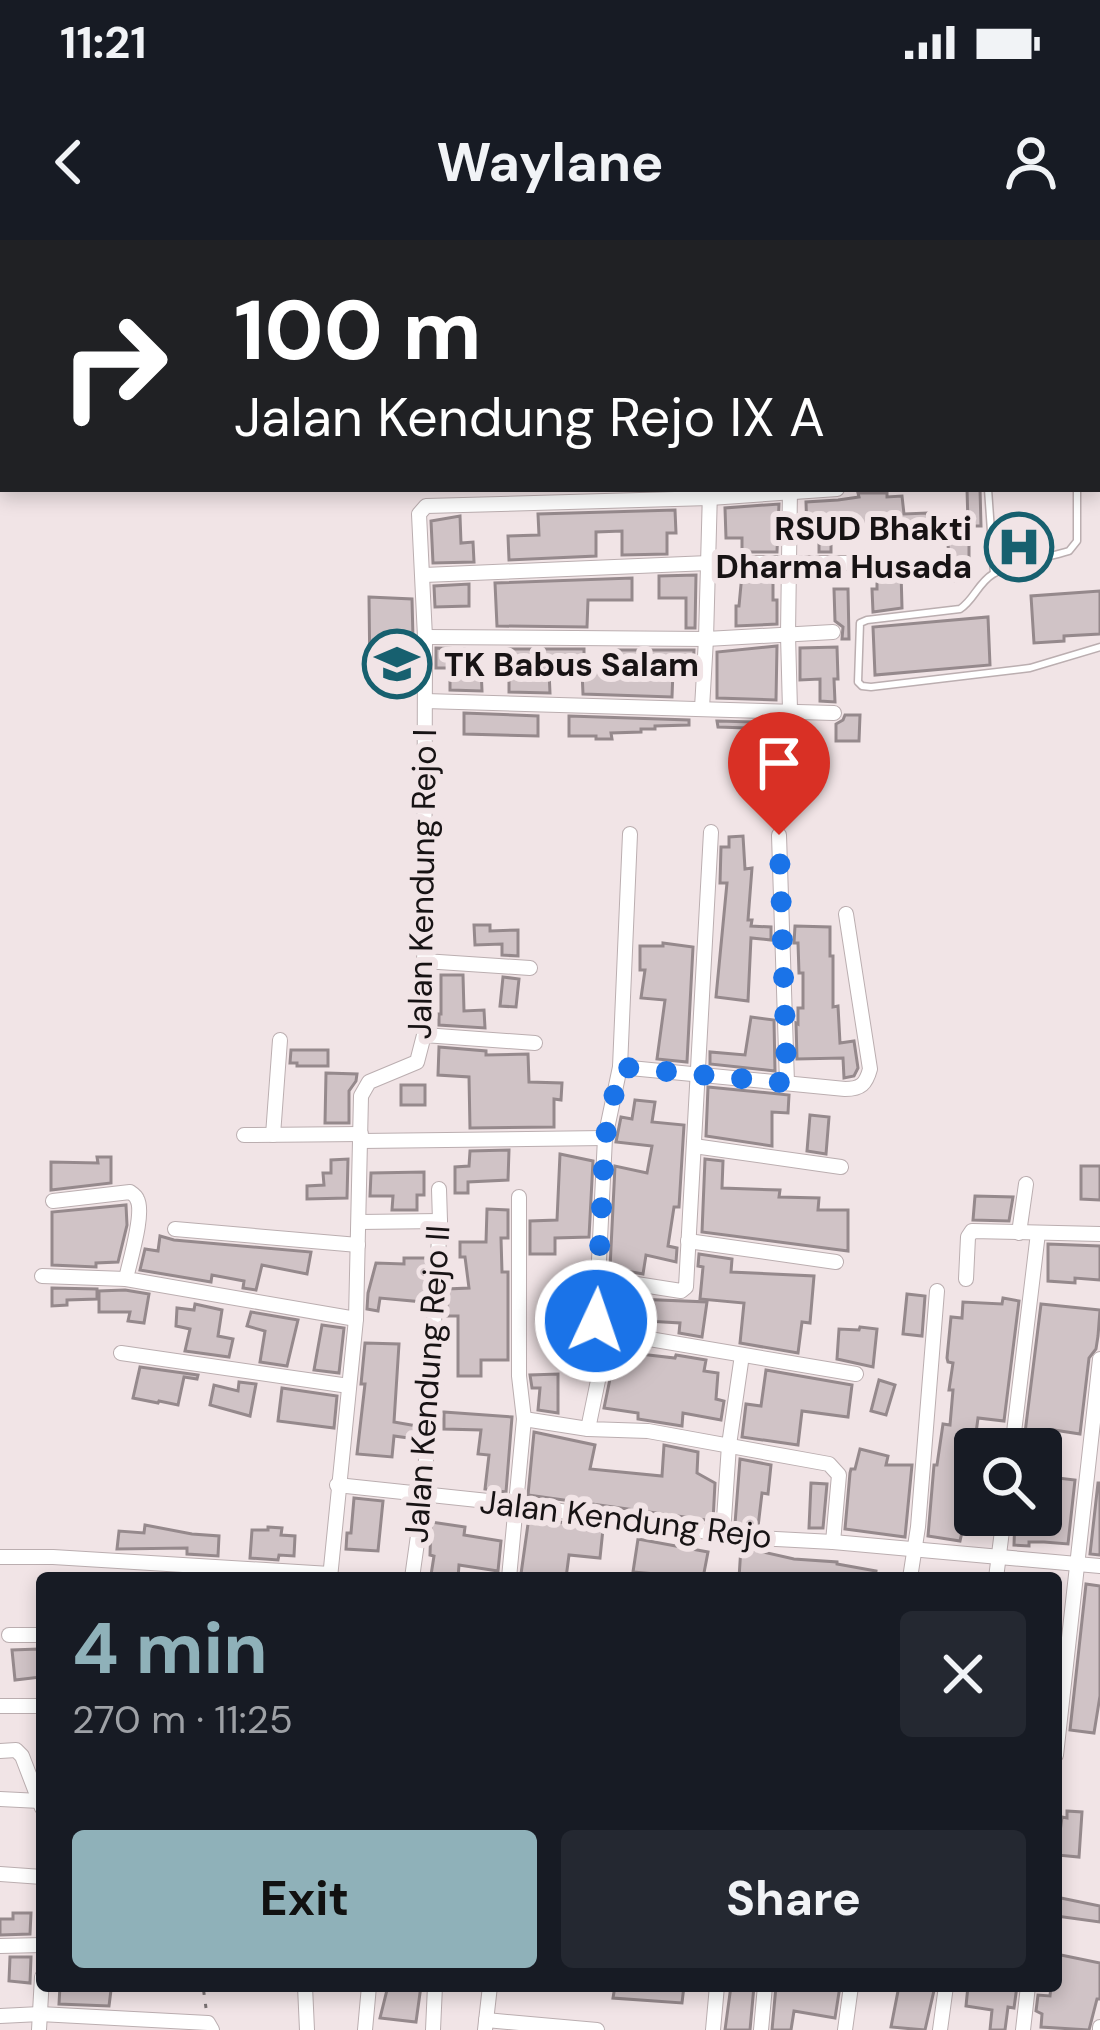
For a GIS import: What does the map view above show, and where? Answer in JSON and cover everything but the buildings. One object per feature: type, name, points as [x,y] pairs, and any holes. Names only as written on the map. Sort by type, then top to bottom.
[{"type":"street","points":[[701,708],[710,494],[750,492]]},
{"type":"street","points":[[790,492],[790,710]]},
{"type":"street","name":"Jalan Kendung Rejo I","points":[[330,1572],[356,1319],[361,1096],[369,1082],[417,1062],[424,1035],[425,637],[419,514],[426,506],[710,494]]},
{"type":"street","points":[[424,575],[709,563],[846,563]]},
{"type":"street","points":[[425,637],[706,639],[833,632]]},
{"type":"street","points":[[425,700],[834,713]]},
{"type":"street","points":[[598,1278],[681,1291],[686,1287],[711,832]]},
{"type":"street","points":[[629,834],[620,1067],[605,1138],[596,1321],[608,1332],[856,1374]]},
{"type":"street","points":[[779,835],[787,1083]]},
{"type":"street","points":[[620,1067],[856,1089],[867,1080],[870,1069],[846,914]]},
{"type":"street","points":[[424,961],[530,968]]},
{"type":"street","points":[[424,1035],[535,1043]]},
{"type":"street","points":[[273,1135],[280,1040]]},
{"type":"street","points":[[244,1135],[605,1138]]},
{"type":"street","points":[[694,1146],[842,1167]]},
{"type":"street","points":[[1019,1233],[1026,1184]]},
{"type":"street","name":"Jalan Kendung Rejo II","points":[[413,1572],[424,1493],[440,1189]]},
{"type":"street","points":[[53,1201],[130,1192],[135,1196],[139,1213],[126,1279]]},
{"type":"street","points":[[510,1572],[524,1419],[519,1376],[519,1197]]},
{"type":"street","points":[[359,1222],[440,1221]]},
{"type":"street","points":[[175,1228],[358,1245]]},
{"type":"street","points":[[966,1279],[970,1232],[1100,1234]]},
{"type":"street","points":[[1015,1428],[1038,1233]]},
{"type":"street","points":[[688,1241],[836,1262]]},
{"type":"street","points":[[42,1276],[126,1279],[356,1319]]},
{"type":"street","points":[[911,1572],[937,1292]]},
{"type":"street","points":[[588,1429],[608,1332]]},
{"type":"street","points":[[122,1353],[349,1386]]},
{"type":"street","points":[[723,1534],[742,1355]]},
{"type":"street","points":[[1062,1705],[1100,1359]]},
{"type":"street","points":[[524,1419],[588,1429],[648,1431],[832,1467],[839,1475],[833,1542]]},
{"type":"street","name":"Jalan Kendung Rejo","points":[[337,1486],[516,1504],[723,1534],[1100,1566]]},
{"type":"street","points":[[998,1572],[1001,1536]]},
{"type":"street","points":[[0,1557],[268,1572]]},
{"type":"street","points":[[98,1561],[99,1572]]},
{"type":"street","points":[[9,1635],[36,1635]]},
{"type":"street","points":[[0,1706],[36,1706]]},
{"type":"street","points":[[0,1751],[16,1750],[22,1756],[36,1791]]},
{"type":"street","points":[[0,1799],[36,1803]]},
{"type":"street","points":[[0,1874],[36,1877]]},
{"type":"street","points":[[0,1946],[36,1945]]},
{"type":"street","points":[[40,2022],[41,1992]]},
{"type":"street","points":[[305,1992],[307,2030]]},
{"type":"street","points":[[365,2030],[368,1992]]},
{"type":"street","points":[[433,2030],[435,1992]]},
{"type":"street","points":[[489,1992],[486,2025],[597,2030]]},
{"type":"street","points":[[713,2030],[716,1992]]},
{"type":"street","points":[[761,2030],[764,1992]]},
{"type":"street","points":[[845,2030],[850,1992]]},
{"type":"street","points":[[940,2030],[945,1992]]},
{"type":"street","points":[[1023,2030],[1027,1992]]},
{"type":"street","points":[[0,2016],[40,2022],[210,2026]]},
{"type":"lane","points":[[988,492],[994,573]]},
{"type":"lane","points":[[1077,492],[1077,541],[1069,551],[994,573],[960,609],[860,623],[858,682],[871,687],[1030,668],[1100,647]]},
{"type":"path","points":[[204,1992],[210,2026]]},
{"type":"place","name":"RSUD Bhakti Dharma Husada","points":[[1019,547]]},
{"type":"place","name":"TK Babus Salam","points":[[397,664]]},
{"type":"route","points":[[596,1321],[605,1138],[620,1067],[787,1083],[779,835]]}]
